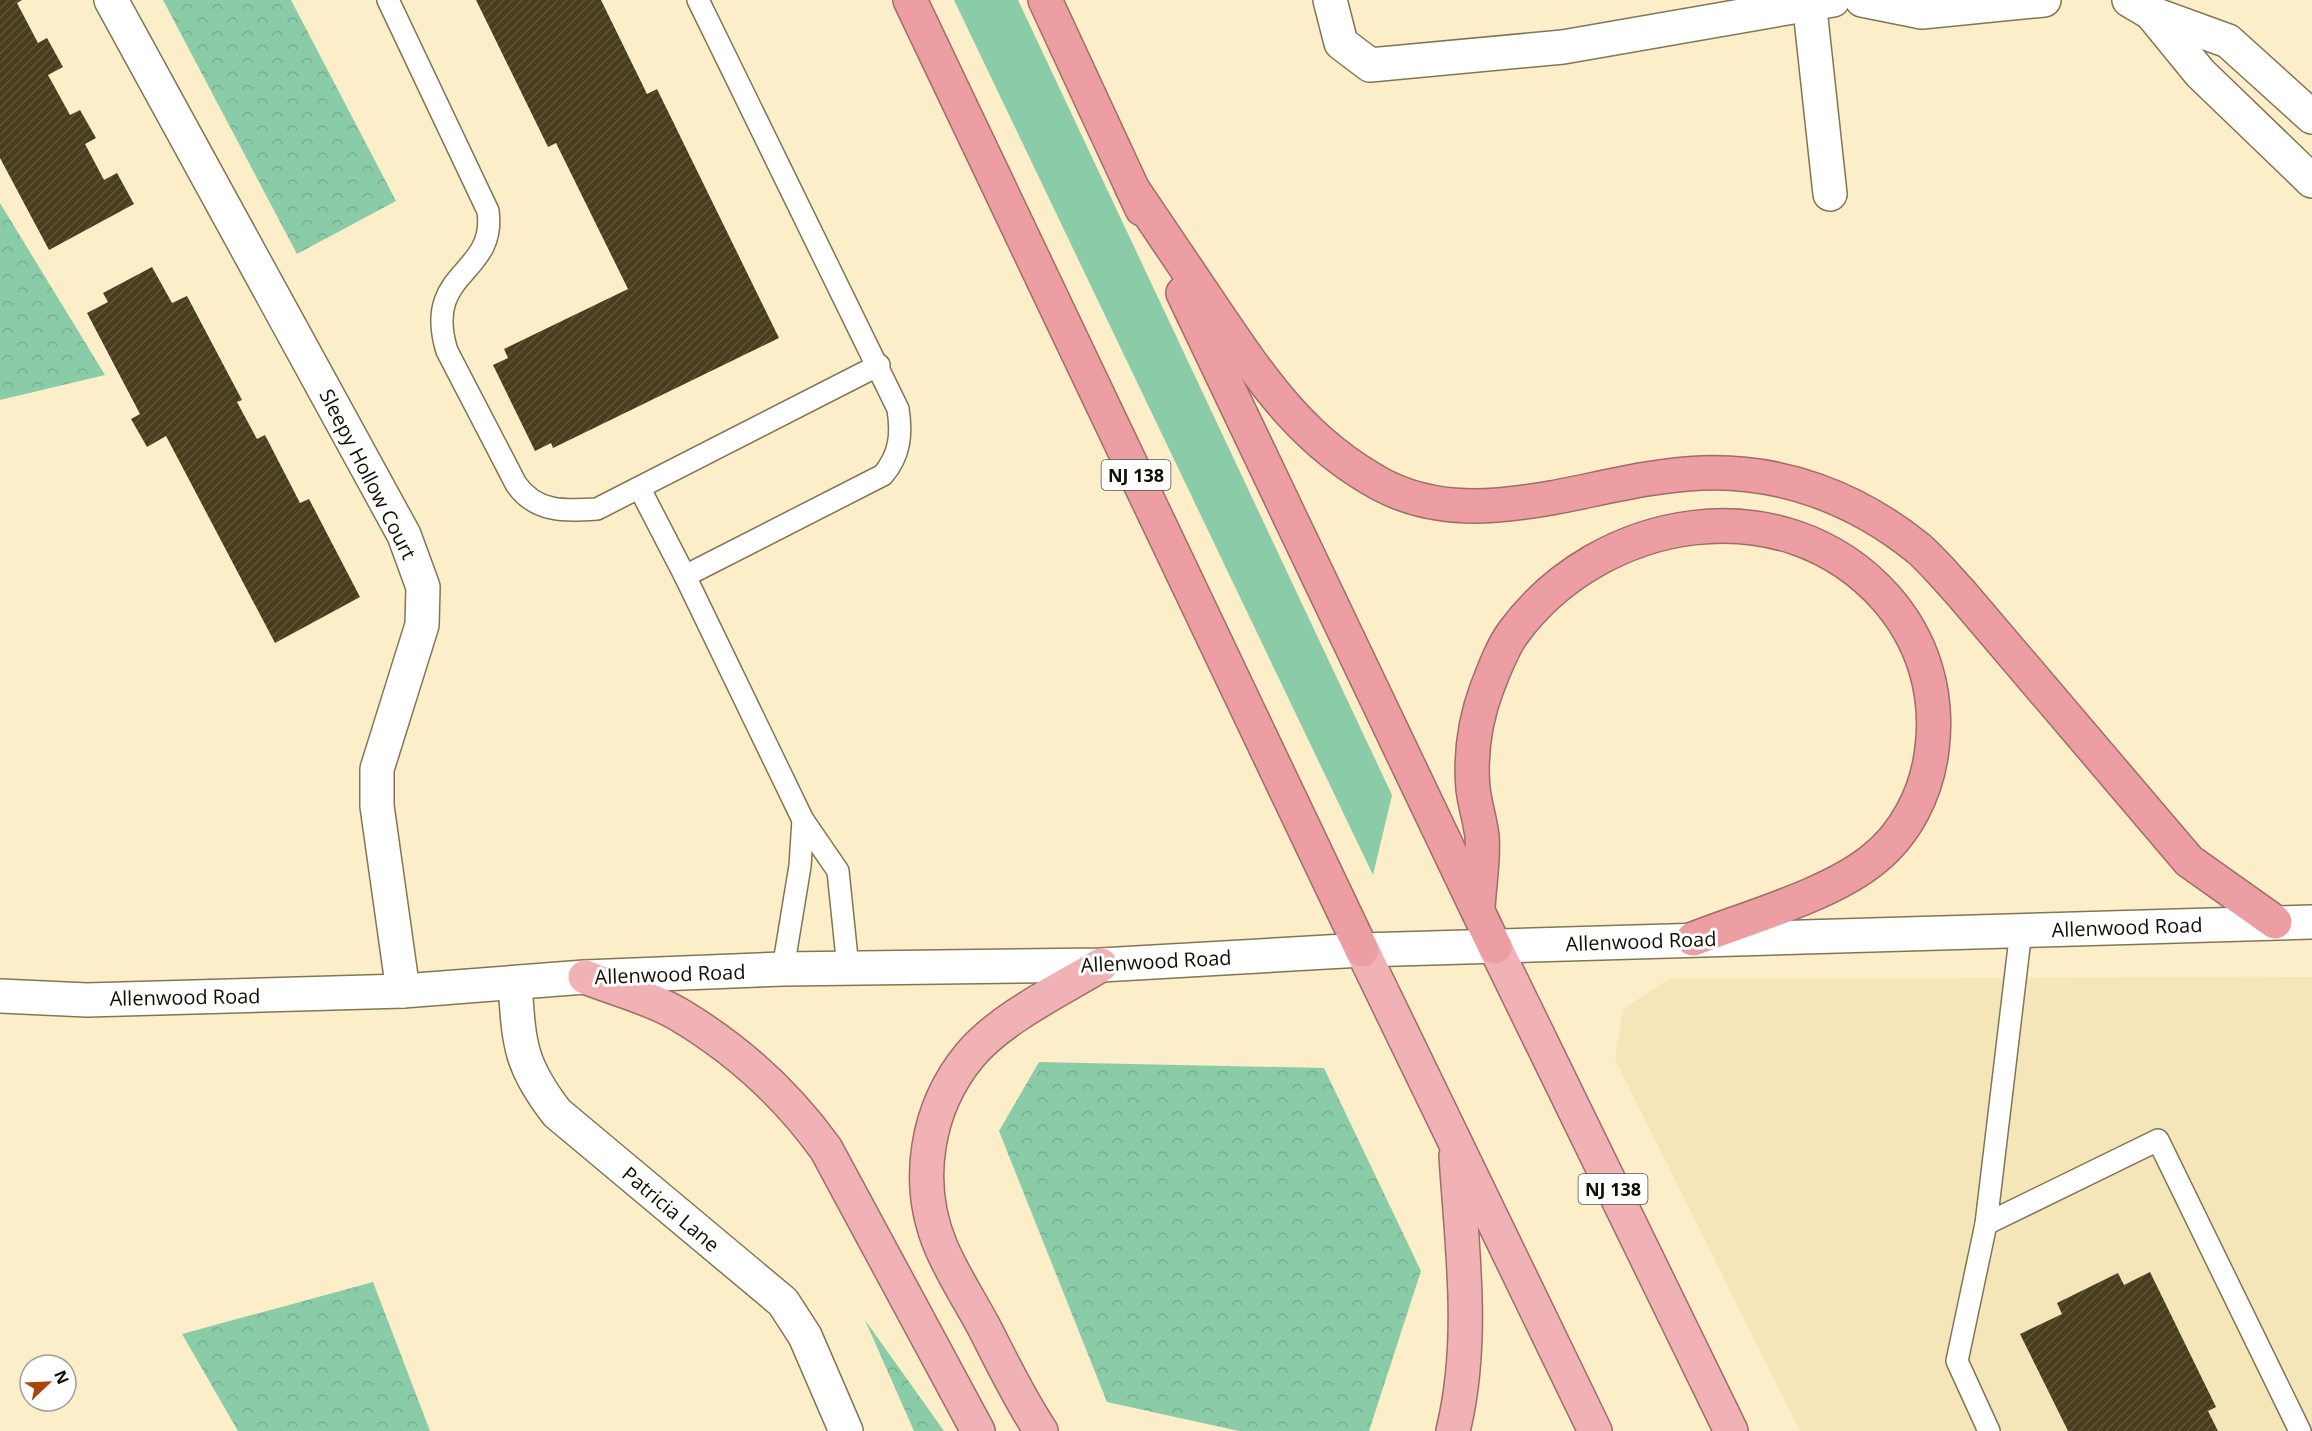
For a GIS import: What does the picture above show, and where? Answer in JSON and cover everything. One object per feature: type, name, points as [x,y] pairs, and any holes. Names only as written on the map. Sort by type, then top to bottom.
[{"type":"highway","name":"NJ 138","points":[[910,0],[1362,950],[1595,1431]]},
{"type":"highway","name":"NJ 138","points":[[1045,0],[1132,188],[1495,947],[1731,1431]]},
{"type":"highway","points":[[1132,188],[1256,372],[1284,408],[1332,453],[1383,485],[1416,498],[1440,504],[1491,507],[1669,476],[1733,473],[1771,478],[1815,489],[1851,504],[1884,523],[1920,550],[1960,592],[2189,861],[2275,922]]},
{"type":"highway","points":[[1478,909],[1482,838],[1473,788],[1473,748],[1478,714],[1510,636],[1549,591],[1591,560],[1626,543],[1689,528],[1722,526],[1762,529],[1794,536],[1837,555],[1869,579],[1900,615],[1920,650],[1931,681],[1935,728],[1930,768],[1913,812],[1900,833],[1871,862],[1835,885],[1693,939]]},
{"type":"highway","points":[[1041,1431],[941,1246],[928,1203],[927,1152],[936,1114],[953,1078],[971,1053],[1005,1024],[1101,965]]},
{"type":"highway","points":[[585,977],[677,1014],[771,1083],[803,1117],[826,1149],[978,1431]]},
{"type":"highway","points":[[1453,1431],[1462,1396],[1466,1353],[1455,1139]]},
{"type":"street","name":"Sleepy Hollow Court","points":[[111,0],[404,534],[423,587],[422,624],[377,769],[377,806],[403,991]]},
{"type":"street","points":[[1329,0],[1341,43],[1370,66],[1563,47],[1817,1],[1830,194]]},
{"type":"street","points":[[1862,0],[1922,12],[2044,0]]},
{"type":"street","points":[[2140,6],[2228,41],[2312,117]]},
{"type":"street","points":[[2140,6],[2200,73],[2312,181]]},
{"type":"street","name":"Allenwood Road","points":[[0,996],[87,1000],[403,991],[585,977],[783,969],[1101,965],[1362,950],[2312,922]]},
{"type":"street","name":"Patricia Lane","points":[[515,983],[519,1042],[524,1059],[544,1097],[556,1113],[783,1302],[805,1336],[846,1431]]},
{"type":"lane","points":[[388,0],[488,211],[488,240],[480,255],[448,289],[444,304],[442,335],[447,351],[516,484],[526,497],[556,510],[597,509],[640,489],[879,364]]},
{"type":"lane","points":[[684,576],[862,488],[883,475],[896,455],[900,425],[893,394],[879,364],[698,0]]},
{"type":"lane","points":[[640,489],[803,820],[838,871],[848,968]]},
{"type":"lane","points":[[783,969],[800,866],[803,820]]},
{"type":"lane","points":[[1989,1431],[1957,1361],[1986,1224],[2021,930]]},
{"type":"lane","points":[[1986,1224],[2158,1140],[2300,1431]]},
{"type":"shaded area","points":[[2312,977],[2312,1431],[1800,1431],[1615,1059],[1623,1009],[1669,979]]},
{"type":"green space","points":[[163,0],[291,0],[396,201],[297,254]]},
{"type":"green space","points":[[954,0],[1018,0],[1392,795],[1373,875]]},
{"type":"green space","points":[[0,203],[105,375],[0,400]]},
{"type":"green space","points":[[1039,1062],[1324,1068],[1421,1271],[1369,1431],[1239,1431],[1107,1402],[999,1131]]},
{"type":"green space","points":[[373,1282],[430,1431],[238,1431],[182,1334]]},
{"type":"green space","points":[[865,1320],[944,1431],[914,1431]]},
{"type":"building","points":[[0,0],[22,0],[17,3],[38,43],[47,38],[63,67],[48,75],[70,115],[80,110],[96,138],[85,144],[104,180],[117,173],[134,204],[49,250],[0,158]]},
{"type":"building","points":[[476,0],[601,0],[647,94],[657,89],[779,338],[553,448],[551,443],[535,451],[493,365],[508,358],[504,349],[628,289],[556,143],[548,147]]},
{"type":"building","points":[[152,267],[172,303],[187,296],[242,400],[237,402],[257,439],[265,435],[300,503],[309,499],[360,597],[275,643],[166,436],[147,447],[131,419],[140,414],[87,313],[108,302],[103,293]]},
{"type":"building","points":[[2150,1272],[2216,1407],[2208,1411],[2218,1431],[2068,1431],[2020,1334],[2062,1314],[2057,1303],[2118,1273],[2124,1285]]}]
